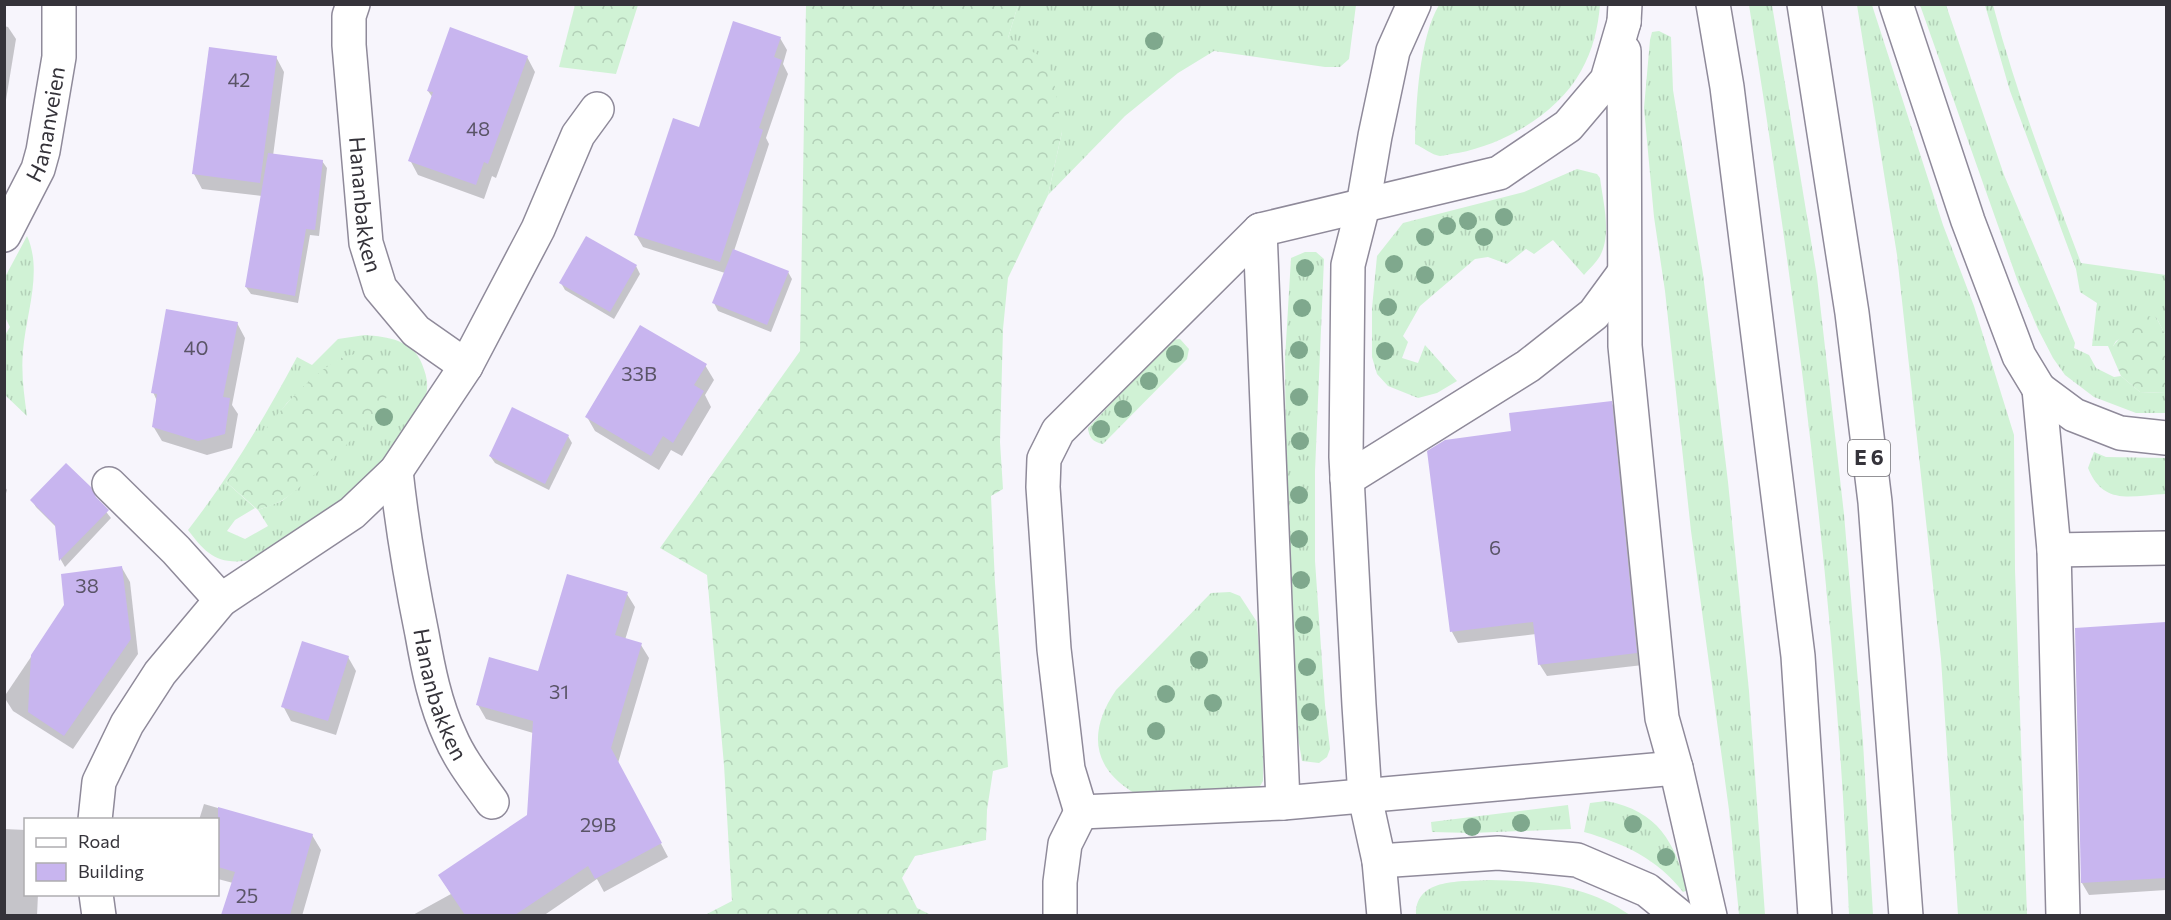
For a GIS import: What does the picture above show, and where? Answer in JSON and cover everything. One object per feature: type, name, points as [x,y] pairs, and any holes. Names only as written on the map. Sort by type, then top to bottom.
[{"type":"main road","name":"Hananveien","points":[[4,235],[38,169],[43,151],[59,57],[59,4]]},
{"type":"main road","name":"Hananbakken","points":[[353,4],[349,16],[349,45],[366,243],[380,288],[416,331],[466,366]]},
{"type":"main road","points":[[1384,915],[1379,861],[1365,797],[1347,479],[1348,265],[1364,206],[1375,136],[1393,51],[1414,4]]},
{"type":"main road","points":[[1713,4],[1727,87],[1798,656],[1815,915]]},
{"type":"main road","name":"E 6","points":[[1804,4],[1852,313],[1875,502],[1906,915]]},
{"type":"main road","points":[[1896,4],[1972,231],[2019,356],[2039,389],[2074,415],[2120,433],[2166,438]]},
{"type":"main road","points":[[1060,915],[1060,882],[1065,844],[1081,812],[1068,769],[1054,649],[1043,487],[1044,459],[1058,431],[1260,230],[1499,173],[1568,126],[1606,80],[1624,13]]},
{"type":"main road","points":[[1624,13],[1625,346],[1662,718],[1710,915]]},
{"type":"main road","points":[[95,818],[99,782],[127,724],[160,673],[221,600],[352,513],[396,471],[466,366],[538,229],[578,135],[597,109]]},
{"type":"main road","points":[[1260,230],[1283,803]]},
{"type":"main road","points":[[1347,479],[1528,366],[1594,314],[1624,273]]},
{"type":"main road","points":[[2039,389],[2054,550],[2063,915]]},
{"type":"main road","name":"Hananbakken","points":[[396,471],[404,538],[428,666],[449,735],[461,759],[492,802]]},
{"type":"main road","points":[[109,484],[176,550],[221,600]]},
{"type":"main road","points":[[2054,550],[2166,548]]},
{"type":"main road","points":[[1081,812],[1365,797],[1676,768]]},
{"type":"main road","points":[[1379,861],[1498,853],[1577,860],[1647,890],[1679,915]]},
{"type":"main road","points":[[96,896],[99,915]]},
{"type":"green space","points":[[1439,4],[1600,5],[1589,55],[1571,86],[1559,100],[1512,134],[1476,149],[1440,156],[1415,144],[1423,53],[1432,19]]},
{"type":"green space","points":[[575,5],[638,5],[616,74],[559,67]]},
{"type":"green space","points":[[806,5],[1018,5],[1008,38],[1047,60],[1055,87],[1062,132],[1048,195],[1008,278],[1003,329],[1000,442],[1003,489],[991,496],[1008,767],[993,771],[987,810],[986,840],[915,856],[902,878],[917,908],[931,915],[705,915],[732,901],[724,765],[707,575],[660,548],[800,351]]},
{"type":"green space","points":[[1018,5],[1356,5],[1349,59],[1340,67],[1325,67],[1214,51],[1178,73],[1125,116],[1048,195],[1062,132],[1008,38]]},
{"type":"green space","points":[[1749,5],[1772,5],[1817,277],[1844,514],[1863,742],[1873,915],[1849,915],[1835,686],[1813,458],[1783,231]]},
{"type":"green space","points":[[1857,5],[1872,5],[1943,225],[1974,306],[2014,435],[2015,570],[2027,915],[1958,915],[1941,659],[1897,255]]},
{"type":"green space","points":[[1920,5],[1946,5],[2004,175],[2075,343],[2074,348],[2089,355],[2096,368],[2114,377],[2121,376],[2140,392],[2166,393],[2166,413],[2136,413],[2094,397],[2065,375],[2053,358],[2018,282]]},
{"type":"green space","points":[[1985,5],[1993,5],[2023,103],[2081,263],[2166,275],[2166,336],[2156,317],[2116,341],[2113,346],[2092,346],[2097,303],[2080,292],[2076,269],[2010,91]]},
{"type":"green space","points":[[1659,31],[1671,37],[1673,90],[1703,274],[1728,482],[1749,691],[1765,915],[1739,915],[1729,810],[1691,531],[1665,291],[1654,217],[1644,108],[1650,40],[1652,32]]},
{"type":"green space","points":[[1577,169],[1597,174],[1600,178],[1606,228],[1604,247],[1594,264],[1584,275],[1553,240],[1534,254],[1526,249],[1507,264],[1488,257],[1475,259],[1420,306],[1403,336],[1408,342],[1402,358],[1418,363],[1425,345],[1457,381],[1437,393],[1418,398],[1388,386],[1377,374],[1372,357],[1372,308],[1377,256],[1403,223],[1524,192]]},
{"type":"green space","points":[[27,236],[32,249],[34,278],[22,359],[27,416],[5,395],[5,335],[10,327],[5,317],[4,279]]},
{"type":"green space","points":[[1305,252],[1316,252],[1324,259],[1315,471],[1315,561],[1330,749],[1327,757],[1319,763],[1302,761],[1296,726],[1286,475],[1285,359],[1291,258]]},
{"type":"green space","points":[[2146,316],[2156,317],[2166,336],[2166,393],[2140,392],[2121,376],[2108,346],[2113,346],[2131,324]]},
{"type":"green space","points":[[365,335],[382,337],[399,341],[413,350],[422,364],[427,379],[427,391],[422,405],[372,472],[310,523],[250,560],[234,561],[218,558],[205,550],[188,530],[246,446],[297,357],[312,365],[338,339]],"holes":[[[343,357],[299,487],[282,501],[258,510],[268,526],[245,539],[227,531],[235,520],[255,508],[226,482],[287,403],[320,373]]]},
{"type":"green space","points":[[1180,339],[1189,349],[1187,359],[1103,444],[1092,439],[1088,428],[1171,340]]},
{"type":"green space","points":[[363,352],[378,354],[388,369],[392,382],[386,399],[344,448],[309,479],[283,500],[258,510],[226,482],[264,431],[307,383],[341,358]]},
{"type":"green space","points":[[2094,452],[2106,457],[2166,458],[2166,494],[2120,496],[2102,489],[2088,468]]},
{"type":"green space","points":[[1230,592],[1240,596],[1257,622],[1264,721],[1263,781],[1256,793],[1136,794],[1110,773],[1099,748],[1098,734],[1107,705],[1116,690],[1211,593]]},
{"type":"green space","points":[[1606,801],[1639,812],[1662,831],[1677,857],[1688,890],[1683,892],[1662,870],[1639,854],[1612,841],[1584,832],[1590,803]]},
{"type":"green space","points":[[1568,805],[1571,829],[1471,833],[1432,832],[1431,822]]},
{"type":"green space","points":[[1489,880],[1545,884],[1580,891],[1597,897],[1630,915],[1416,915],[1418,903],[1423,894],[1432,888],[1454,882]]},
{"type":"building","points":[[733,21],[781,37],[774,57],[782,60],[759,128],[763,130],[720,262],[634,235],[673,118],[699,127]]},
{"type":"building","points":[[450,27],[528,56],[488,164],[484,162],[476,185],[408,161],[433,92],[427,91]]},
{"type":"building","points":[[209,47],[277,56],[260,183],[192,174]]},
{"type":"building","points":[[268,153],[323,160],[315,230],[306,229],[295,296],[245,287]]},
{"type":"building","points":[[586,236],[637,265],[610,312],[559,283]]},
{"type":"building","points":[[733,249],[789,271],[767,325],[712,303]]},
{"type":"building","points":[[166,309],[238,322],[223,397],[230,398],[225,434],[198,441],[152,427],[157,394],[151,393]]},
{"type":"building","points":[[640,325],[707,364],[694,385],[704,391],[673,443],[663,436],[651,456],[585,417]]},
{"type":"building","points":[[1612,401],[1637,653],[1538,665],[1533,622],[1450,632],[1427,451],[1445,440],[1511,431],[1509,413]]},
{"type":"building","points":[[512,407],[569,435],[545,484],[489,456]]},
{"type":"building","points":[[66,463],[91,487],[96,497],[109,510],[59,561],[55,525],[30,500]]},
{"type":"building","points":[[122,566],[131,639],[64,736],[28,712],[31,655],[64,605],[61,574]]},
{"type":"building","points":[[567,574],[628,592],[615,635],[642,643],[611,748],[662,843],[595,879],[588,866],[515,915],[465,915],[438,875],[527,815],[533,721],[476,705],[489,657],[538,671]]},
{"type":"building","points":[[2166,622],[2166,878],[2081,883],[2075,628]]},
{"type":"building","points":[[302,641],[349,656],[328,721],[281,707]]},
{"type":"building","points":[[218,807],[313,834],[290,915],[221,915],[235,872],[219,867]]}]
